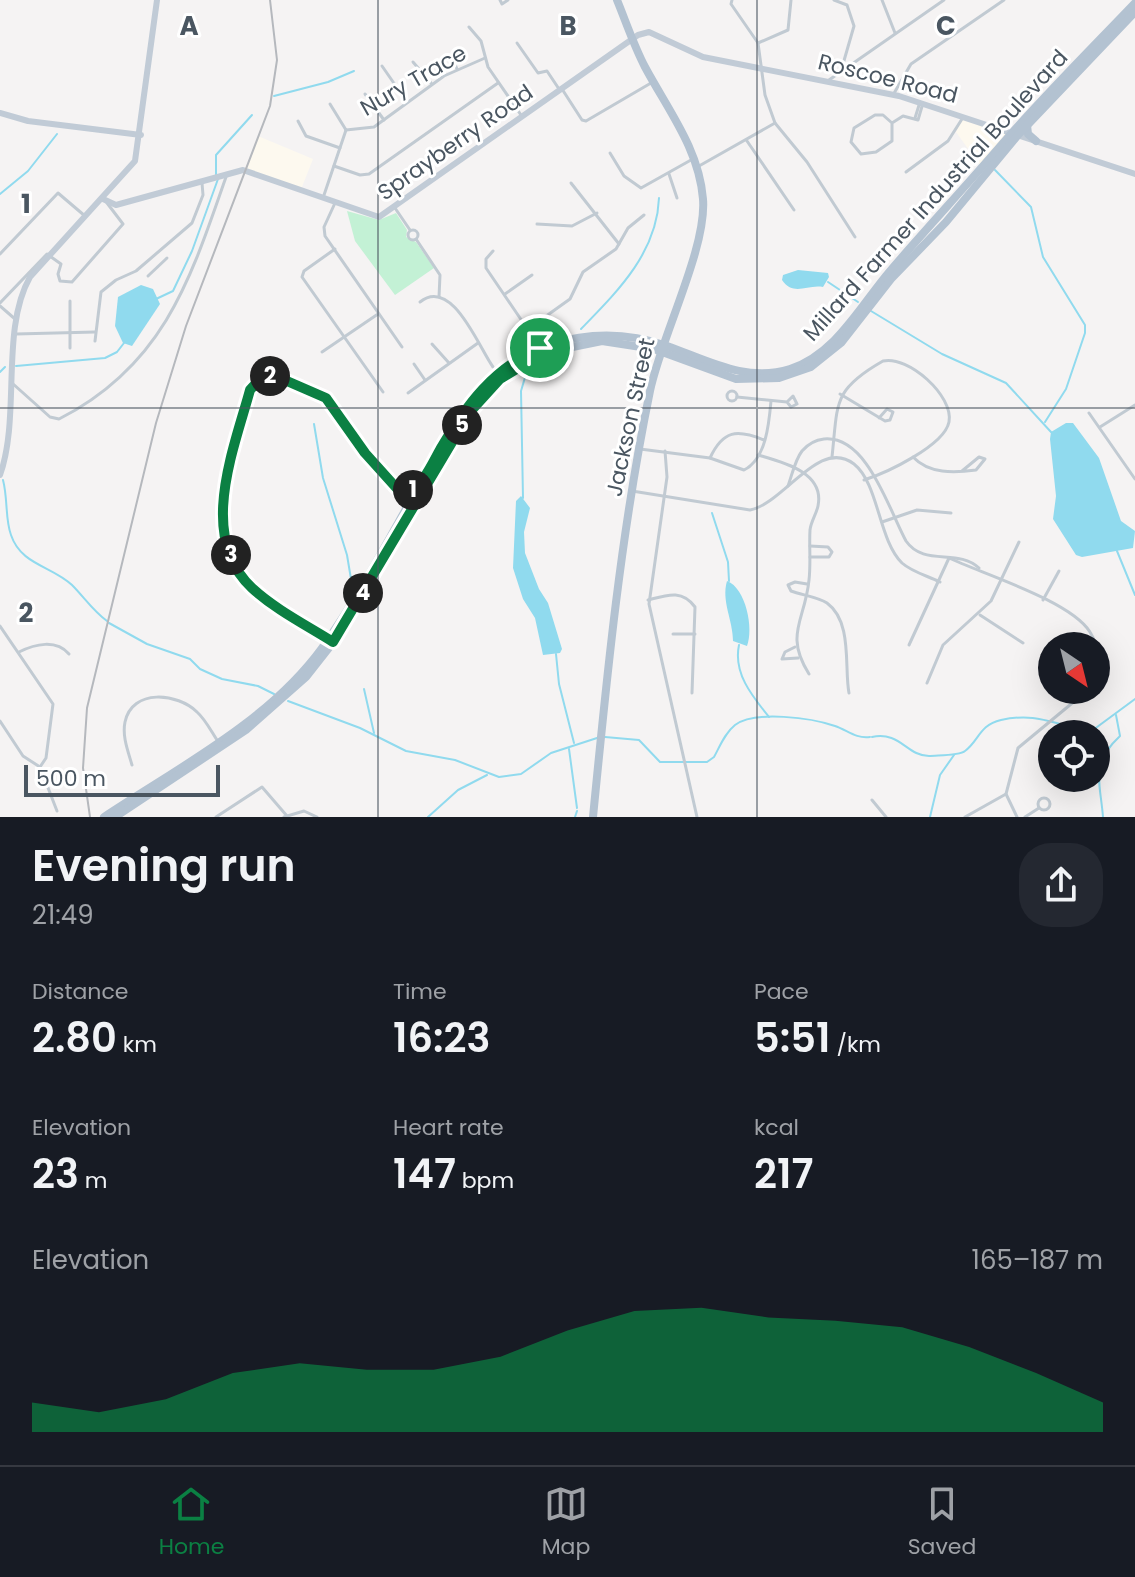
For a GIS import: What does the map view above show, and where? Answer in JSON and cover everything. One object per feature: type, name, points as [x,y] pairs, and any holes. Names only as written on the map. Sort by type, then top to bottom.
[{"type":"main road","name":"Jackson Street","points":[[593,817],[617,583],[632,491],[656,366],[702,221],[703,199],[695,163],[653,81],[617,0]]},
{"type":"main road","name":"Millard Farmer Industrial Boulevard","points":[[675,353],[726,376],[751,380],[785,377],[817,363],[841,343],[891,279],[946,222],[1015,134],[1135,3]]},
{"type":"main road","name":"Millard Farmer Industrial Boulevard","points":[[412,505],[423,480],[467,406],[507,366],[542,350],[595,341],[646,343],[751,374],[784,371],[815,357],[838,337],[887,275],[1004,142],[1027,125],[1135,12]]},
{"type":"main road","points":[[1027,125],[1028,134],[1036,141]]},
{"type":"main road","points":[[999,128],[1004,142]]},
{"type":"main road","points":[[666,333],[675,353],[656,366],[653,353],[646,343],[666,333]]},
{"type":"main road","name":"Millard Farmer Industrial Boulevard","points":[[115,817],[281,702],[331,641],[477,403],[511,371],[542,350]]},
{"type":"main road","points":[[401,493],[412,492],[423,480]]},
{"type":"main road","name":"Millard Farmer Industrial Boulevard","points":[[104,817],[219,744]]},
{"type":"street","points":[[0,475],[6,451],[12,334],[24,285],[85,216],[105,201],[135,161],[141,135],[157,0]]},
{"type":"street","points":[[500,0],[502,4],[508,0]]},
{"type":"street","points":[[788,30],[791,0]]},
{"type":"street","points":[[834,0],[847,5]]},
{"type":"street","points":[[847,5],[853,0]]},
{"type":"street","points":[[882,0],[895,33]]},
{"type":"street","points":[[828,81],[944,0]]},
{"type":"street","points":[[893,95],[911,64],[1004,0]]},
{"type":"street","points":[[731,1],[758,43],[765,95],[775,123],[807,162],[855,237]]},
{"type":"street","points":[[841,71],[854,26],[847,5]]},
{"type":"street","points":[[469,27],[481,41],[485,58],[498,83],[522,117]]},
{"type":"street","points":[[788,30],[794,35]]},
{"type":"street","points":[[758,43],[788,30]]},
{"type":"street","name":"Roscoe Road","points":[[633,39],[651,32],[703,57],[893,95],[964,115],[1135,174]]},
{"type":"street","name":"Sprayberry Road","points":[[105,201],[124,203],[247,171],[377,217],[395,208],[633,39]]},
{"type":"street","points":[[517,43],[538,73],[547,71],[582,120],[586,121],[653,81]]},
{"type":"street","points":[[451,55],[457,69]]},
{"type":"street","name":"Nury Trace","points":[[322,199],[346,130],[368,129],[457,69],[485,58]]},
{"type":"street","points":[[413,62],[432,85]]},
{"type":"street","points":[[382,66],[407,102]]},
{"type":"street","points":[[334,166],[360,175],[369,174],[498,83]]},
{"type":"street","points":[[365,94],[384,120]]},
{"type":"street","points":[[892,123],[903,116],[916,119],[921,103]]},
{"type":"street","points":[[330,104],[346,130]]},
{"type":"street","points":[[0,113],[37,123],[141,135]]},
{"type":"street","points":[[879,113],[892,123],[892,141],[868,154],[857,151],[851,142],[854,128],[879,113]]},
{"type":"street","points":[[906,172],[948,141],[964,115]]},
{"type":"street","points":[[298,121],[306,136],[340,148]]},
{"type":"street","points":[[610,153],[624,176],[641,188],[747,141],[775,123]]},
{"type":"street","points":[[747,141],[794,210]]},
{"type":"street","points":[[9,381],[54,420],[132,368],[177,306],[226,174]]},
{"type":"street","points":[[669,174],[677,198]]},
{"type":"street","points":[[95,341],[101,292],[116,280],[130,275],[192,223],[203,195],[201,181]]},
{"type":"street","points":[[571,183],[619,244]]},
{"type":"street","points":[[0,254],[58,193],[85,216]]},
{"type":"street","points":[[51,254],[61,266],[59,279],[66,284],[119,230],[123,221],[105,201]]},
{"type":"street","points":[[335,203],[324,229],[402,347]]},
{"type":"street","points":[[395,208],[410,230],[409,238],[416,239],[440,275],[439,297]]},
{"type":"street","points":[[537,224],[575,225],[597,213]]},
{"type":"street","points":[[528,329],[570,299],[583,272],[619,244],[628,228],[644,215]]},
{"type":"street","points":[[335,249],[304,271],[306,282],[383,392]]},
{"type":"street","points":[[493,251],[486,266],[542,350]]},
{"type":"street","points":[[15,319],[0,304],[34,265],[51,254]]},
{"type":"street","points":[[150,258],[158,266]]},
{"type":"street","points":[[148,276],[167,258]]},
{"type":"street","points":[[505,294],[532,275]]},
{"type":"street","points":[[420,302],[429,297],[439,297],[462,315],[493,367],[492,378]]},
{"type":"street","points":[[70,301],[70,348]]},
{"type":"street","points":[[322,352],[378,314]]},
{"type":"street","points":[[69,316],[77,315]]},
{"type":"street","points":[[12,334],[95,332]]},
{"type":"street","points":[[408,393],[478,343]]},
{"type":"street","points":[[432,344],[449,363]]},
{"type":"street","points":[[832,457],[840,394],[883,361],[906,363],[920,372],[946,407],[949,422],[938,438],[913,457],[864,480]]},
{"type":"street","points":[[414,364],[425,380]]},
{"type":"street","points":[[493,367],[507,366]]},
{"type":"street","points":[[331,641],[252,587],[236,564],[225,539],[223,512],[226,486],[254,384],[273,376],[310,388],[326,398],[365,453],[412,505]]},
{"type":"street","points":[[840,394],[879,418]]},
{"type":"street","points":[[737,397],[787,402]]},
{"type":"street","points":[[640,449],[710,458],[744,470],[754,464],[764,440],[771,401]]},
{"type":"street","points":[[1100,427],[1135,405]]},
{"type":"street","points":[[1089,413],[1133,470],[1135,479]]},
{"type":"street","points":[[710,458],[719,441],[728,434],[746,433],[764,440]]},
{"type":"street","points":[[786,489],[801,452],[812,442],[834,440],[856,450],[914,551],[979,568],[1075,616],[1091,632]]},
{"type":"street","points":[[665,451],[667,477],[648,600],[697,817]]},
{"type":"street","points":[[758,455],[805,474],[815,486],[819,499],[810,525],[808,584],[795,647],[809,674]]},
{"type":"street","points":[[632,491],[750,510],[786,489],[817,461],[832,457],[855,465],[899,559],[940,582]]},
{"type":"street","points":[[913,457],[927,469],[962,471],[976,470],[985,459],[979,457],[962,471]]},
{"type":"street","points":[[882,522],[917,510],[951,513]]},
{"type":"street","points":[[927,683],[943,645],[980,615],[1002,580],[1019,542]]},
{"type":"street","points":[[810,546],[828,547],[832,552],[829,557],[810,557]]},
{"type":"street","points":[[909,645],[949,558]]},
{"type":"street","points":[[1043,600],[1059,571]]},
{"type":"street","points":[[808,584],[795,582],[788,585],[791,591],[830,605],[847,642],[849,693]]},
{"type":"street","points":[[648,600],[677,594],[689,599],[695,607],[692,693]]},
{"type":"street","points":[[980,615],[1023,643]]},
{"type":"street","points":[[0,626],[53,704],[46,758],[40,767]]},
{"type":"street","points":[[673,634],[695,634]]},
{"type":"street","points":[[19,652],[41,643],[63,648],[69,654]]},
{"type":"street","points":[[795,647],[785,652],[782,659],[799,657]]},
{"type":"street","points":[[132,765],[124,734],[125,720],[138,703],[157,696],[171,698],[196,711],[219,744]]},
{"type":"street","points":[[1017,817],[1006,794],[1012,765],[1025,739],[1075,704]]},
{"type":"street","points":[[0,721],[23,756],[40,767],[57,811]]},
{"type":"street","points":[[216,817],[262,787],[285,816],[304,811],[317,817]]},
{"type":"street","points":[[965,817],[1006,794]]},
{"type":"street","points":[[872,800],[886,817]]},
{"type":"street","points":[[1025,817],[1039,808]]},
{"type":"shaded area","points":[[964,116],[1010,132],[981,167],[956,132]]},
{"type":"shaded area","points":[[258,136],[313,159],[300,192],[246,171]]},
{"type":"green space","points":[[347,211],[379,220],[396,213],[407,230],[406,237],[416,242],[434,268],[395,295],[355,241]]},
{"type":"water","points":[[798,270],[828,273],[829,277],[823,287],[791,288],[782,280],[783,275]]},
{"type":"water","points":[[141,285],[153,289],[160,304],[132,346],[123,343],[115,326],[118,297]]},
{"type":"water","points":[[1066,423],[1073,423],[1099,458],[1121,521],[1135,531],[1133,548],[1082,557],[1076,555],[1053,519],[1056,496],[1050,439],[1051,432]]},
{"type":"water","points":[[521,496],[530,508],[524,532],[525,553],[548,603],[562,649],[560,653],[543,655],[535,618],[523,599],[513,568],[516,501]]},
{"type":"water","points":[[727,581],[734,585],[744,600],[750,630],[747,646],[733,641],[725,596]]},
{"type":"waterway","points":[[274,96],[328,82],[354,71]]},
{"type":"waterway","points":[[216,175],[216,155],[252,115]]},
{"type":"waterway","points":[[0,194],[28,171],[57,134]]},
{"type":"waterway","points":[[995,170],[1031,207],[1043,257],[1085,325],[1066,389],[1045,422]]},
{"type":"waterway","points":[[156,299],[173,291],[192,251],[218,179]]},
{"type":"waterway","points":[[581,329],[621,286],[643,254],[657,218],[659,198]]},
{"type":"waterway","points":[[828,282],[858,302]]},
{"type":"waterway","points":[[871,311],[942,354],[1006,383],[1051,432]]},
{"type":"waterway","points":[[16,366],[105,358],[117,352],[124,343]]},
{"type":"waterway","points":[[523,498],[521,391],[526,374],[546,359]]},
{"type":"waterway","points":[[0,372],[5,367]]},
{"type":"waterway","points":[[314,424],[323,478],[347,555],[352,585]]},
{"type":"waterway","points":[[3,480],[9,529],[16,545],[29,559],[72,585],[107,621]]},
{"type":"waterway","points":[[712,513],[728,562],[729,581]]},
{"type":"waterway","points":[[1117,551],[1135,595]]},
{"type":"waterway","points":[[109,623],[147,644],[190,659],[200,669],[222,679],[258,686],[274,694]]},
{"type":"waterway","points":[[739,645],[741,675],[769,717]]},
{"type":"waterway","points":[[556,654],[559,684],[574,743]]},
{"type":"waterway","points":[[364,689],[374,733]]},
{"type":"waterway","points":[[872,737],[890,737],[921,755],[953,755],[970,747],[994,722],[1027,717],[1093,730],[1135,699]]},
{"type":"waterway","points":[[288,701],[360,728],[406,751],[455,760],[499,777],[521,774],[551,753],[597,738]]},
{"type":"waterway","points":[[1103,817],[1099,773],[1104,755],[1120,736],[1116,715]]},
{"type":"waterway","points":[[605,737],[639,740],[660,762],[707,762],[714,757],[735,725],[756,718],[812,720],[870,737]]},
{"type":"waterway","points":[[569,749],[577,808]]},
{"type":"waterway","points":[[930,817],[940,775],[954,755]]},
{"type":"waterway","points":[[428,817],[458,790],[487,775]]},
{"type":"waterway","points":[[575,817],[577,811]]},
{"type":"railway","points":[[90,817],[83,768],[87,708],[156,423],[186,326],[270,106],[277,60],[270,0]]},
{"type":"route","points":[[540,348],[543,353],[500,379],[470,412],[333,642],[265,598],[245,580],[225,539],[223,512],[226,486],[250,390],[261,378],[280,378],[310,388],[326,398],[365,453],[401,493],[409,493],[423,480],[476,394],[502,370],[540,348]]}]
